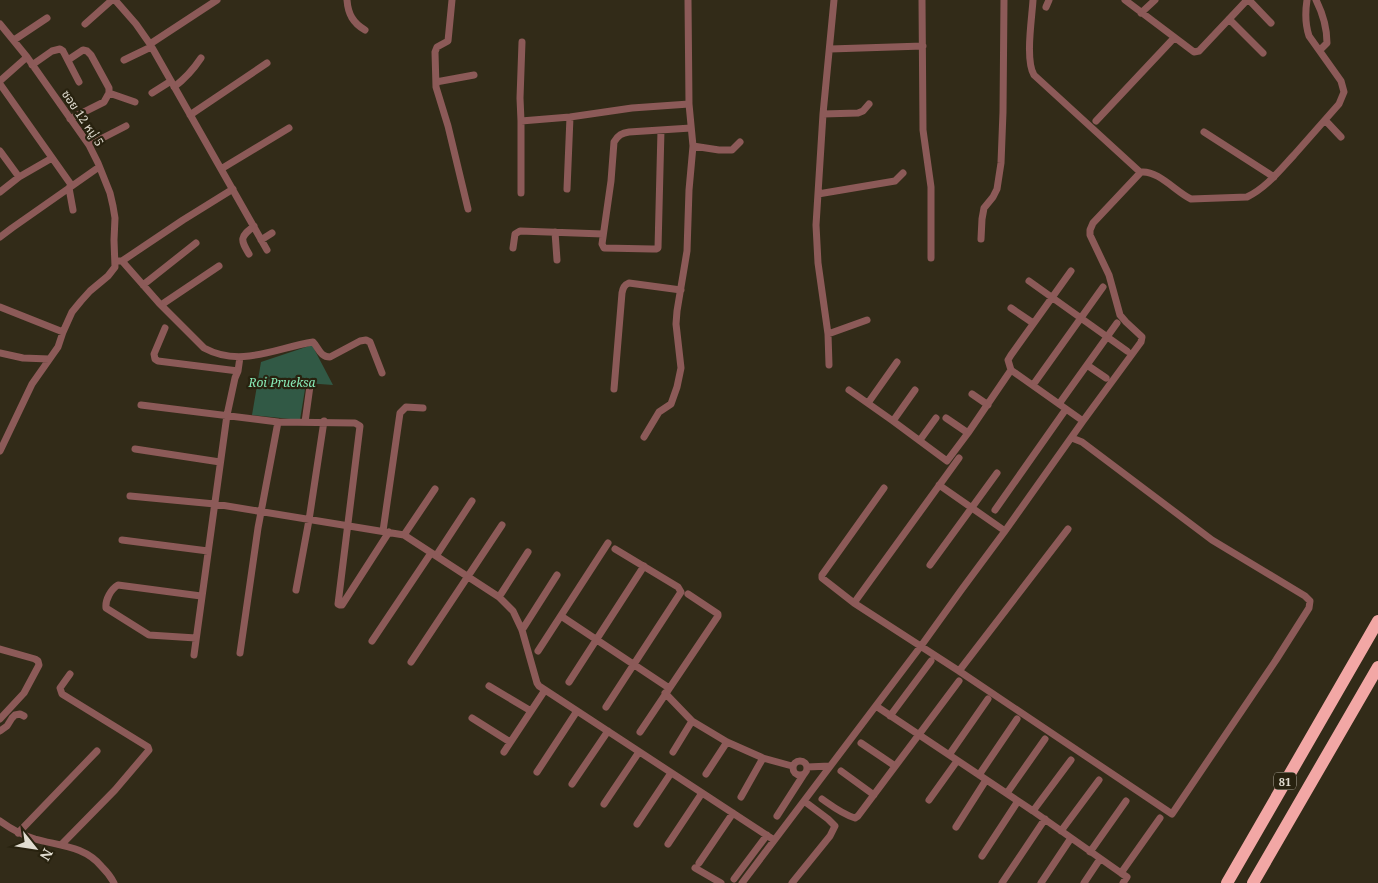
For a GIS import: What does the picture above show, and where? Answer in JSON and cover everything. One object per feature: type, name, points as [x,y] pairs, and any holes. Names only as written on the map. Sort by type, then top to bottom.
[{"type":"highway","name":"81","points":[[1226,883],[1378,621]]},
{"type":"highway","name":"81","points":[[1253,883],[1378,667]]},
{"type":"street","points":[[86,24],[114,0],[136,24],[151,45],[267,250]]},
{"type":"street","points":[[124,60],[151,45],[216,0]]},
{"type":"street","points":[[347,0],[349,14],[356,25],[365,30]]},
{"type":"street","points":[[452,0],[448,41],[437,47],[435,52],[436,82],[468,209]]},
{"type":"street","points":[[644,437],[659,412],[671,404],[680,368],[676,317],[687,251],[688,190],[693,146],[689,104],[688,0]]},
{"type":"street","points":[[829,366],[828,334],[816,243],[823,114],[834,0]]},
{"type":"street","points":[[922,0],[923,130],[931,188],[931,258]]},
{"type":"street","points":[[981,238],[984,208],[993,197],[999,182],[1002,151],[1004,0]]},
{"type":"street","points":[[1033,0],[1030,49],[1034,75],[1140,172]]},
{"type":"street","points":[[1125,0],[1141,14],[1194,52],[1199,50],[1248,0],[1271,23]]},
{"type":"street","points":[[1141,14],[1155,0]]},
{"type":"street","points":[[742,883],[922,646],[1141,342],[1142,337],[1120,315],[1108,275],[1090,235],[1090,230],[1098,216],[1140,172],[1145,171],[1150,172],[1183,195],[1191,198],[1247,197],[1258,191],[1274,176],[1339,104],[1344,92],[1341,81],[1309,36],[1306,28],[1307,0]]},
{"type":"street","points":[[1316,0],[1326,25],[1327,37],[1327,43],[1320,50]]},
{"type":"street","points":[[14,40],[47,18]]},
{"type":"street","points":[[1229,19],[1263,53]]},
{"type":"street","name":"ซอย 12 หมู่ 5","points":[[0,24],[27,57],[89,145],[110,193],[116,218],[114,240],[119,261]]},
{"type":"street","points":[[1096,121],[1174,38]]},
{"type":"street","points":[[521,193],[520,98],[522,42]]},
{"type":"street","points":[[830,49],[922,46]]},
{"type":"street","points":[[32,65],[52,51],[60,49],[63,51],[79,82]]},
{"type":"street","points":[[68,60],[83,50],[87,51],[109,88],[109,93],[104,102],[70,119]]},
{"type":"street","points":[[27,57],[0,82],[70,187],[73,210]]},
{"type":"street","points":[[152,93],[187,77],[201,58]]},
{"type":"street","points":[[190,115],[267,63]]},
{"type":"street","points":[[436,82],[474,75]]},
{"type":"street","points":[[109,93],[134,102]]},
{"type":"street","points":[[521,121],[570,117],[632,108],[689,104]]},
{"type":"street","points":[[823,114],[858,113],[863,111],[869,104]]},
{"type":"street","points":[[567,189],[570,117]]},
{"type":"street","points":[[1325,120],[1341,137]]},
{"type":"street","points":[[89,145],[126,126]]},
{"type":"street","points":[[221,169],[289,128]]},
{"type":"street","points":[[661,130],[658,248],[604,248],[602,245],[603,234],[611,181],[614,142],[617,137],[623,133],[661,130],[691,128]]},
{"type":"street","points":[[1204,132],[1274,176]]},
{"type":"street","points":[[693,146],[732,150],[740,142]]},
{"type":"street","points":[[0,151],[19,177]]},
{"type":"street","points":[[0,192],[19,177],[52,158]]},
{"type":"street","points":[[0,237],[100,167]]},
{"type":"street","points":[[818,194],[896,181],[903,173]]},
{"type":"street","points":[[0,451],[32,384],[58,347],[72,312],[80,301],[112,272],[119,261],[233,190]]},
{"type":"street","points":[[249,254],[242,242],[242,237],[254,226]]},
{"type":"street","points":[[514,248],[514,235],[517,232],[603,234]]},
{"type":"street","points":[[555,232],[557,260]]},
{"type":"street","points":[[261,240],[272,233]]},
{"type":"street","points":[[143,285],[196,243]]},
{"type":"street","points":[[119,261],[204,348],[210,351],[237,357],[250,357],[313,342],[324,357],[330,357],[360,341],[366,340],[370,342],[382,373]]},
{"type":"street","points":[[161,305],[219,266]]},
{"type":"street","points":[[1071,271],[1008,360],[1011,370],[1083,421]]},
{"type":"street","points":[[1029,281],[1127,351]]},
{"type":"street","points":[[614,389],[623,288],[629,283],[681,290]]},
{"type":"street","points":[[1033,385],[1103,287]]},
{"type":"street","points":[[0,307],[63,332]]},
{"type":"street","points":[[1011,308],[1033,324]]},
{"type":"street","points":[[828,334],[867,320]]},
{"type":"street","points":[[994,510],[1063,406],[1087,365],[1117,323]]},
{"type":"street","points":[[165,328],[154,354],[155,359],[158,361],[235,373]]},
{"type":"street","points":[[0,353],[23,358],[49,359]]},
{"type":"street","points":[[194,655],[220,462],[237,357]]},
{"type":"street","points":[[868,403],[897,362]]},
{"type":"street","points":[[1087,365],[1106,378]]},
{"type":"street","points":[[849,390],[920,440],[946,461],[988,405],[1011,370]]},
{"type":"street","points":[[305,422],[310,386]]},
{"type":"street","points":[[893,421],[915,390]]},
{"type":"street","points":[[972,394],[988,405]]},
{"type":"street","points":[[141,405],[278,422],[324,421],[355,423],[360,426],[338,604],[340,605],[342,605],[386,532],[400,413],[406,407],[423,408]]},
{"type":"street","points":[[920,440],[936,418]]},
{"type":"street","points":[[946,418],[968,433]]},
{"type":"street","points":[[296,590],[324,421]]},
{"type":"street","points":[[240,653],[258,528],[278,422]]},
{"type":"street","points":[[884,488],[822,576],[823,580],[854,603],[922,646],[1172,814],[1276,660],[1308,608],[1310,601],[1309,598],[1212,540],[1082,442],[1072,438]]},
{"type":"street","points":[[135,450],[220,462]]},
{"type":"street","points":[[854,603],[959,458]]},
{"type":"street","points":[[930,565],[997,473]]},
{"type":"street","points":[[939,485],[1005,531]]},
{"type":"street","points":[[404,535],[435,489]]},
{"type":"street","points":[[130,496],[215,504],[404,535],[499,597],[512,611],[522,630],[537,685],[774,840]]},
{"type":"street","points":[[372,641],[472,501]]},
{"type":"street","points":[[411,662],[502,525]]},
{"type":"street","points":[[959,671],[1068,529]]},
{"type":"street","points":[[122,540],[208,551]]},
{"type":"street","points":[[538,651],[608,542]]},
{"type":"street","points":[[606,707],[681,592],[678,587],[615,549]]},
{"type":"street","points":[[499,597],[528,552]]},
{"type":"street","points":[[570,682],[644,566]]},
{"type":"street","points":[[522,630],[557,575]]},
{"type":"street","points":[[196,638],[149,635],[106,608],[105,603],[114,588],[118,586],[202,596]]},
{"type":"street","points":[[640,732],[718,616],[718,614],[688,594]]},
{"type":"street","points":[[560,616],[633,664],[667,690],[692,721],[726,742],[763,758],[792,766]]},
{"type":"street","points":[[0,649],[35,659],[39,665],[24,693],[0,719]]},
{"type":"street","points":[[890,716],[931,661]]},
{"type":"street","points":[[62,844],[117,787],[149,750],[148,747],[62,694],[60,688],[70,674]]},
{"type":"street","points":[[822,798],[840,812],[855,818],[858,816],[959,681]]},
{"type":"street","points":[[489,686],[530,711]]},
{"type":"street","points":[[504,752],[544,690]]},
{"type":"street","points":[[949,755],[988,699]]},
{"type":"street","points":[[876,706],[1007,793],[1127,877],[1123,883]]},
{"type":"street","points":[[537,772],[577,711]]},
{"type":"street","points":[[0,732],[12,718],[20,714],[24,716]]},
{"type":"street","points":[[472,718],[510,742]]},
{"type":"street","points":[[979,775],[1017,719]]},
{"type":"street","points":[[673,752],[692,721]]},
{"type":"street","points":[[572,784],[608,731]]},
{"type":"street","points":[[1007,793],[1045,739]]},
{"type":"street","points":[[706,774],[726,742]]},
{"type":"street","points":[[861,743],[895,766]]},
{"type":"street","points":[[18,833],[97,751]]},
{"type":"street","points":[[604,804],[639,752]]},
{"type":"street","points":[[741,796],[763,758]]},
{"type":"street","points":[[777,816],[806,770],[805,763],[801,760],[796,761],[792,766]]},
{"type":"street","points":[[1033,811],[1071,760]]},
{"type":"street","points":[[930,800],[957,761]]},
{"type":"street","points":[[792,766],[793,771],[797,775],[806,770],[830,766]]},
{"type":"street","points":[[841,771],[874,795]]},
{"type":"street","points":[[637,824],[671,772]]},
{"type":"street","points":[[956,827],[986,780]]},
{"type":"street","points":[[1061,831],[1098,780]]},
{"type":"street","points":[[668,844],[702,793]]},
{"type":"street","points":[[792,883],[836,826],[804,801]]},
{"type":"street","points":[[982,856],[1018,801]]},
{"type":"street","points":[[1090,852],[1126,801]]},
{"type":"street","points":[[721,883],[697,865],[733,813]]},
{"type":"street","points":[[1121,873],[1160,818]]},
{"type":"street","points":[[1002,883],[1045,819]]},
{"type":"street","points":[[0,821],[18,833],[82,851],[96,860],[112,878],[114,883]]},
{"type":"street","points":[[734,879],[766,835]]},
{"type":"street","points":[[1041,883],[1071,838]]},
{"type":"street","points":[[1084,883],[1100,859]]},
{"type":"green space","name":"Roi Prueksa","points":[[312,345],[333,385],[306,383],[300,420],[252,415],[261,362]]}]
